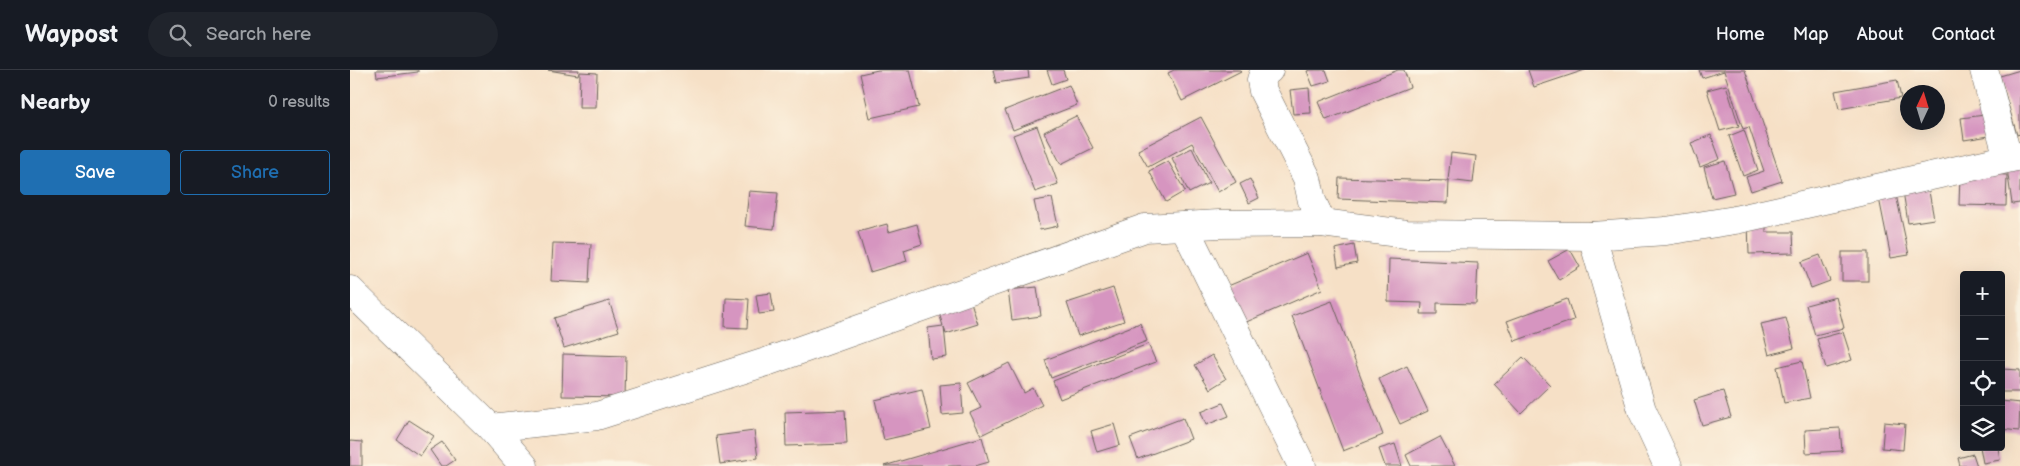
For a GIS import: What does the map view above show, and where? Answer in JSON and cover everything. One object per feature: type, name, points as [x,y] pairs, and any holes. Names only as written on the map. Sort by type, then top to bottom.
[{"type":"street","points":[[1269,70],[1264,72],[1261,80],[1263,91],[1307,178],[1312,201],[1322,223]]},
{"type":"street","points":[[491,428],[597,416],[769,361],[1145,228],[1219,224],[1322,223],[1406,234],[1592,236],[1666,231],[1735,220],[2014,157],[1984,70]]},
{"type":"street","points":[[1184,226],[1302,466]]},
{"type":"street","points":[[1592,236],[1642,410],[1668,466]]},
{"type":"street","points":[[350,290],[491,428],[524,466]]},
{"type":"building","points":[[376,70],[418,70],[418,72],[377,77]]},
{"type":"building","points":[[548,70],[579,70],[578,75]]},
{"type":"building","points":[[878,70],[910,70],[919,107],[870,118],[860,74]]},
{"type":"building","points":[[993,70],[1028,70],[1029,78],[996,83]]},
{"type":"building","points":[[1047,70],[1063,70],[1066,79],[1052,84]]},
{"type":"building","points":[[1174,70],[1241,71],[1182,101],[1168,73]]},
{"type":"building","points":[[1326,70],[1330,81],[1313,86],[1307,71]]},
{"type":"building","points":[[1398,70],[1404,70],[1410,87],[1326,120],[1318,102]]},
{"type":"building","points":[[1528,70],[1585,70],[1534,87]]},
{"type":"building","points":[[1699,70],[1745,70],[1782,181],[1751,191],[1746,177],[1764,171],[1749,127],[1743,129],[1724,71],[1702,78]]},
{"type":"building","points":[[2020,70],[2020,134],[2017,135],[2000,76]]},
{"type":"building","points":[[580,72],[597,73],[596,108],[579,108]]},
{"type":"building","points":[[1897,80],[1900,98],[1839,109],[1835,91]]},
{"type":"building","points":[[1069,85],[1077,105],[1013,130],[1005,110]]},
{"type":"building","points":[[1726,85],[1739,126],[1720,131],[1707,90]]},
{"type":"building","points":[[1309,88],[1311,113],[1293,114],[1290,90]]},
{"type":"building","points":[[1993,114],[1996,135],[1964,140],[1961,118]]},
{"type":"building","points":[[1076,116],[1093,148],[1061,164],[1044,132]]},
{"type":"building","points":[[1201,117],[1236,182],[1218,192],[1192,143],[1148,167],[1138,150]]},
{"type":"building","points":[[1037,126],[1058,184],[1035,192],[1013,135]]},
{"type":"building","points":[[1744,130],[1758,170],[1743,176],[1729,136]]},
{"type":"building","points":[[1711,135],[1720,159],[1700,167],[1691,143]]},
{"type":"building","points":[[1192,148],[1209,183],[1189,193],[1172,158]]},
{"type":"building","points":[[1451,153],[1476,156],[1473,183],[1448,180]]},
{"type":"building","points":[[1168,161],[1185,191],[1166,202],[1149,171]]},
{"type":"building","points":[[1725,161],[1734,193],[1712,198],[1704,167]]},
{"type":"building","points":[[2020,166],[2020,203],[2012,204],[2007,168]]},
{"type":"building","points":[[1960,173],[2007,175],[2006,206],[1959,205]]},
{"type":"building","points":[[1339,178],[1449,181],[1448,203],[1338,199]]},
{"type":"building","points":[[1250,179],[1259,198],[1249,203],[1240,184]]},
{"type":"building","points":[[1928,186],[1934,219],[1908,223],[1903,191]]},
{"type":"building","points":[[1895,190],[1909,255],[1891,258],[1878,193]]},
{"type":"building","points":[[749,191],[778,193],[774,229],[745,226]]},
{"type":"building","points":[[1052,198],[1058,226],[1040,230],[1034,201]]},
{"type":"building","points":[[1748,222],[1766,222],[1766,232],[1793,232],[1794,253],[1749,254]]},
{"type":"building","points":[[887,224],[889,232],[917,224],[922,244],[904,250],[907,261],[870,272],[858,232]]},
{"type":"building","points":[[553,243],[591,244],[589,283],[551,281]]},
{"type":"building","points":[[1354,245],[1357,263],[1338,267],[1335,249]]},
{"type":"building","points":[[1570,249],[1580,267],[1559,280],[1548,261]]},
{"type":"building","points":[[1842,252],[1868,252],[1868,281],[1842,281]]},
{"type":"building","points":[[1307,253],[1322,289],[1244,323],[1228,286]]},
{"type":"building","points":[[1820,255],[1830,281],[1811,288],[1801,262]]},
{"type":"building","points":[[1389,259],[1478,263],[1476,304],[1437,303],[1437,314],[1421,314],[1422,303],[1388,302]]},
{"type":"building","points":[[1037,287],[1041,316],[1012,320],[1008,290]]},
{"type":"building","points":[[1113,288],[1124,321],[1078,336],[1067,303]]},
{"type":"building","points":[[771,293],[774,312],[759,314],[756,295]]},
{"type":"building","points":[[968,293],[978,324],[946,334],[944,327],[947,357],[931,359],[928,328],[943,326],[936,303]]},
{"type":"building","points":[[1836,297],[1844,328],[1815,335],[1806,305]]},
{"type":"building","points":[[726,298],[749,299],[747,328],[725,327]]},
{"type":"building","points":[[1567,299],[1574,320],[1515,341],[1507,321]]},
{"type":"building","points":[[609,301],[619,331],[564,348],[554,318]]},
{"type":"building","points":[[1332,301],[1383,435],[1343,451],[1292,316]]},
{"type":"building","points":[[1786,318],[1794,348],[1769,355],[1761,324]]},
{"type":"building","points":[[1140,323],[1147,341],[1051,378],[1045,360]]},
{"type":"building","points":[[1843,332],[1852,360],[1826,368],[1817,339]]},
{"type":"building","points":[[1148,344],[1156,362],[1060,399],[1053,381]]},
{"type":"building","points":[[563,354],[626,356],[625,397],[562,396]]},
{"type":"building","points":[[1212,355],[1226,379],[1210,389],[1195,365]]},
{"type":"building","points":[[1523,357],[1550,385],[1521,413],[1494,384]]},
{"type":"building","points":[[1802,361],[1810,398],[1784,403],[1777,367]]},
{"type":"building","points":[[1009,363],[1024,393],[1033,388],[1042,405],[981,435],[970,413],[981,408],[968,383]]},
{"type":"building","points":[[1407,366],[1428,411],[1400,424],[1379,379]]},
{"type":"building","points":[[2005,369],[2020,370],[2020,392],[2005,392]]},
{"type":"building","points":[[961,383],[963,413],[942,415],[940,385]]},
{"type":"building","points":[[922,389],[931,429],[884,440],[875,400]]},
{"type":"building","points":[[1723,391],[1731,417],[1702,425],[1694,400]]},
{"type":"building","points":[[2005,401],[2020,403],[2019,431],[2005,429]]},
{"type":"building","points":[[1223,403],[1229,416],[1206,425],[1201,412]]},
{"type":"building","points":[[845,410],[847,444],[786,446],[785,412]]},
{"type":"building","points":[[1183,418],[1191,439],[1138,459],[1130,438]]},
{"type":"building","points":[[409,420],[434,436],[420,456],[397,440]]},
{"type":"building","points":[[1884,422],[1905,424],[1903,450],[1882,448]]},
{"type":"building","points":[[1114,424],[1120,445],[1097,452],[1091,431]]},
{"type":"building","points":[[1840,428],[1842,451],[1806,453],[1805,430]]},
{"type":"building","points":[[754,431],[758,458],[720,464],[716,436]]},
{"type":"building","points":[[982,437],[989,462],[975,466],[884,466]]},
{"type":"building","points":[[1440,437],[1455,466],[1411,466],[1406,455]]},
{"type":"building","points":[[350,441],[362,442],[362,466],[350,466]]},
{"type":"building","points":[[442,442],[455,460],[446,466],[441,466],[430,450]]},
{"type":"building","points":[[1395,444],[1402,466],[1385,466],[1379,449]]},
{"type":"building","points":[[1981,451],[1999,451],[2000,460],[1983,463]]},
{"type":"building","points":[[1973,454],[1977,466],[1960,466],[1958,458]]}]
